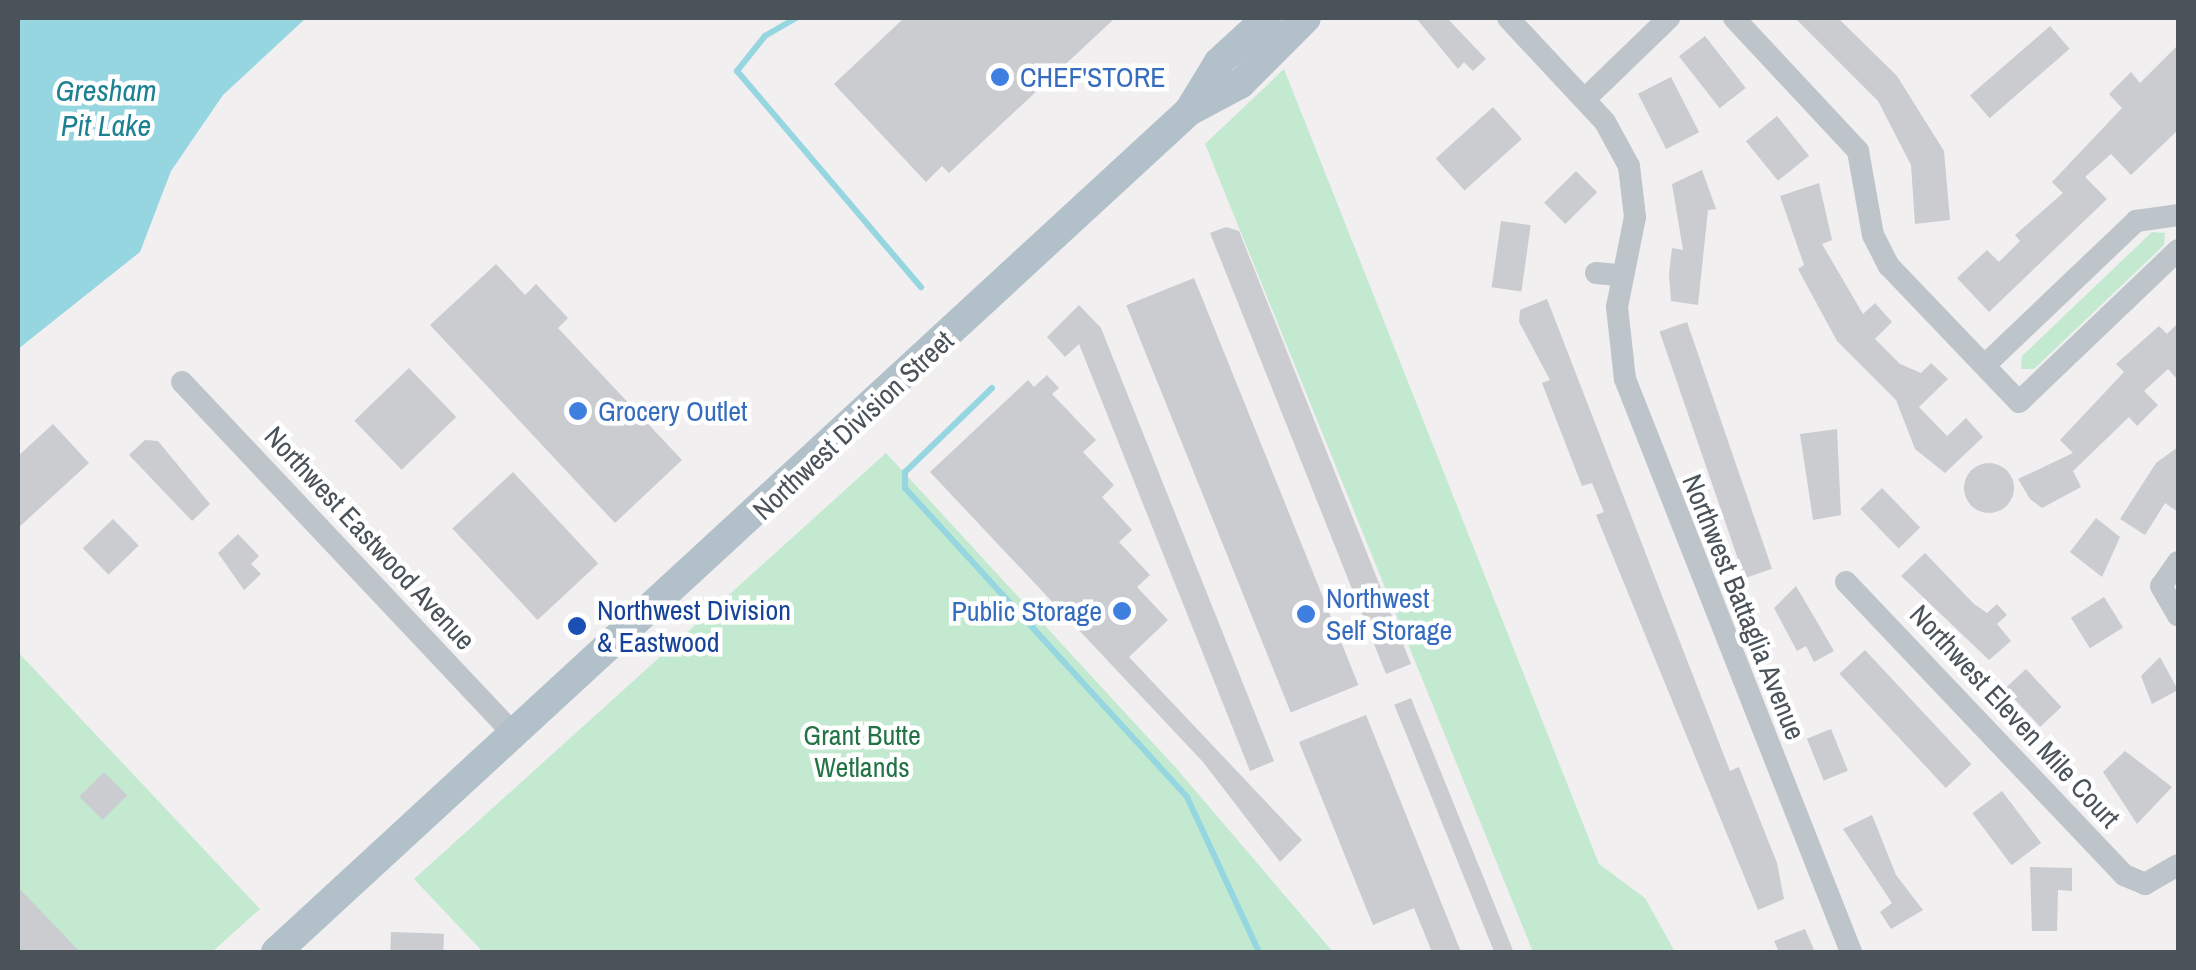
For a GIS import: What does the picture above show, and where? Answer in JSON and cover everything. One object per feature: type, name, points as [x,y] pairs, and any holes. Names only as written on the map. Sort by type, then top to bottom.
[{"type":"main road","name":"Northwest Division Street","points":[[276,952],[515,736],[1188,111],[1219,62],[1266,18]]},
{"type":"main road","name":"Northwest Division Street","points":[[1188,111],[1240,84],[1306,18]]},
{"type":"street","name":"Northwest Battaglia Avenue","points":[[1508,18],[1585,99],[1620,145],[1635,188],[1621,275],[1618,342],[1640,427],[1851,952]]},
{"type":"street","points":[[1585,99],[1669,18]]},
{"type":"street","points":[[1734,18],[1851,141],[1867,178],[1873,236],[1890,266],[2019,402],[2178,250]]},
{"type":"street","points":[[1986,365],[2136,220],[2178,215]]},
{"type":"street","points":[[1596,272],[1621,275]]},
{"type":"street","name":"Northwest Eastwood Avenue","points":[[182,382],[515,736]]},
{"type":"street","points":[[2178,562],[2161,586],[2178,616]]},
{"type":"street","name":"Northwest Eleven Mile Court","points":[[1846,582],[2124,875],[2144,884],[2178,865]]},
{"type":"green space","points":[[1284,69],[1599,864],[1645,898],[1675,952],[1533,952],[1205,144]]},
{"type":"green space","points":[[2152,232],[2165,233],[2164,245],[2034,369],[2021,369],[2022,356]]},
{"type":"green space","name":"Grant Butte Wetlands","points":[[886,453],[1176,768],[1333,952],[483,952],[414,879]]},
{"type":"green space","points":[[18,652],[260,909],[212,952],[18,952]]},
{"type":"water","name":"Gresham Pit Lake","points":[[18,18],[306,18],[223,95],[171,171],[140,252],[18,349]]},
{"type":"building","points":[[904,18],[1115,18],[949,173],[942,166],[926,182],[834,84]]},
{"type":"building","points":[[1416,18],[1447,18],[1486,59],[1473,71],[1464,62],[1458,69]]},
{"type":"building","points":[[1795,18],[1838,18],[1897,76],[1944,151],[1950,220],[1915,224],[1911,165],[1878,101]]},
{"type":"building","points":[[2050,26],[2070,49],[1990,118],[1970,96]]},
{"type":"building","points":[[1705,36],[1746,88],[1720,108],[1679,56]]},
{"type":"building","points":[[2178,45],[2178,130],[2131,175],[2111,154],[2085,177],[2107,199],[1989,312],[1957,278],[1987,250],[1999,262],[2020,241],[2015,235],[2063,193],[2052,182],[2122,108],[2109,94],[2131,72],[2140,83]]},
{"type":"building","points":[[1671,77],[1699,132],[1666,149],[1638,94]]},
{"type":"building","points":[[1493,107],[1522,139],[1465,190],[1436,159]]},
{"type":"building","points":[[1777,116],[1809,156],[1778,181],[1746,141]]},
{"type":"building","points":[[1702,170],[1716,209],[1708,210],[1698,305],[1671,301],[1669,274],[1672,248],[1683,250],[1672,184]]},
{"type":"building","points":[[1576,171],[1597,192],[1565,224],[1544,203]]},
{"type":"building","points":[[1819,183],[1832,240],[1822,244],[1863,314],[1875,303],[1892,322],[1875,339],[1900,364],[1921,373],[1931,363],[1948,379],[1919,407],[1947,436],[1966,418],[1983,437],[1945,473],[1915,449],[1896,400],[1837,341],[1798,269],[1804,265],[1780,196]]},
{"type":"building","points":[[1501,221],[1531,225],[1521,292],[1492,287]]},
{"type":"building","points":[[1226,227],[1239,231],[1411,664],[1386,674],[1210,233]]},
{"type":"building","name":"Grocery Outlet","points":[[496,264],[525,295],[536,284],[568,318],[558,328],[682,460],[615,523],[430,325]]},
{"type":"building","points":[[1194,278],[1358,685],[1291,712],[1126,305]]},
{"type":"building","points":[[1547,299],[1730,771],[1739,767],[1777,863],[1784,899],[1758,910],[1596,515],[1604,512],[1592,483],[1582,486],[1542,383],[1550,380],[1519,322],[1520,310]]},
{"type":"building","points":[[1079,305],[1101,328],[1274,761],[1250,771],[1079,344],[1065,357],[1047,337]]},
{"type":"building","points":[[1687,322],[1772,569],[1745,578],[1660,331]]},
{"type":"building","points":[[2178,323],[2178,380],[2168,369],[2144,391],[2158,405],[2137,426],[2129,417],[2073,471],[2081,487],[2042,508],[2030,499],[2018,479],[2073,453],[2060,440],[2124,372],[2116,364],[2159,326],[2167,334]]},
{"type":"building","points":[[409,368],[456,417],[402,470],[354,421]]},
{"type":"building","points":[[1047,375],[1059,388],[1052,394],[1096,440],[1083,452],[1114,485],[1102,497],[1132,530],[1119,542],[1150,575],[1137,587],[1168,620],[1129,657],[1302,840],[1280,862],[1203,762],[930,472],[1028,380],[1034,387]]},
{"type":"building","points":[[53,424],[89,463],[18,528],[18,456]]},
{"type":"building","points":[[1837,429],[1841,515],[1813,520],[1800,434]]},
{"type":"building","points":[[145,440],[158,441],[210,504],[192,521],[129,455]]},
{"type":"building","points":[[2178,447],[2178,512],[2165,503],[2145,535],[2120,519],[2156,463]]},
{"type":"building","points":[[1989,463],[2007,470],[2014,488],[2007,506],[1989,513],[1971,506],[1964,488],[1971,470]]},
{"type":"building","points":[[513,472],[598,563],[538,620],[452,529]]},
{"type":"building","points":[[1882,488],[1920,528],[1899,548],[1860,509]]},
{"type":"building","points":[[2096,518],[2120,537],[2102,577],[2070,552]]},
{"type":"building","points":[[113,519],[139,546],[108,575],[83,548]]},
{"type":"building","points":[[238,534],[259,556],[251,564],[261,574],[244,590],[218,553]]},
{"type":"building","points":[[1925,553],[1974,604],[1987,613],[1997,604],[2007,615],[1997,624],[2011,641],[1989,660],[1901,576]]},
{"type":"building","points":[[1796,586],[1834,651],[1814,662],[1806,646],[1797,651],[1774,608]]},
{"type":"building","points":[[2104,597],[2123,628],[2090,648],[2071,618]]},
{"type":"building","points":[[1865,650],[1971,764],[1946,788],[1839,674]]},
{"type":"building","points":[[2160,657],[2178,690],[2152,704],[2141,676]]},
{"type":"building","points":[[2026,669],[2061,707],[2040,727],[2005,689]]},
{"type":"building","points":[[1411,698],[1514,952],[1494,952],[1394,705]]},
{"type":"building","points":[[1366,715],[1461,952],[1432,952],[1414,908],[1373,925],[1299,742]]},
{"type":"building","points":[[1831,729],[1848,771],[1824,780],[1807,739]]},
{"type":"building","points":[[2125,751],[2172,787],[2137,824],[2103,772]]},
{"type":"building","points":[[104,772],[127,795],[103,820],[79,797]]},
{"type":"building","points":[[2002,791],[2041,843],[2012,865],[1972,813]]},
{"type":"building","points":[[1872,815],[1896,875],[1923,910],[1891,929],[1880,912],[1892,903],[1843,829]]},
{"type":"building","points":[[2030,867],[2072,868],[2072,891],[2058,890],[2057,931],[2032,931]]},
{"type":"building","points":[[18,887],[80,952],[18,952]]},
{"type":"building","points":[[1805,929],[1815,952],[1779,952],[1774,941]]},
{"type":"building","points":[[391,932],[444,934],[443,952],[390,952]]},
{"type":"waterway","points":[[796,18],[765,36],[737,71],[921,287]]},
{"type":"waterway","points":[[992,388],[905,472],[905,488],[1187,797],[1259,952]]},
{"type":"place","name":"CHEF'STORE","points":[[1000,77]]},
{"type":"place","name":"Grocery Outlet","points":[[578,411]]},
{"type":"place","name":"Public Storage","points":[[1122,611]]},
{"type":"place","name":"Northwest Self Storage","points":[[1306,614]]},
{"type":"place","name":"Northwest Division & Eastwood","points":[[577,626]]}]
